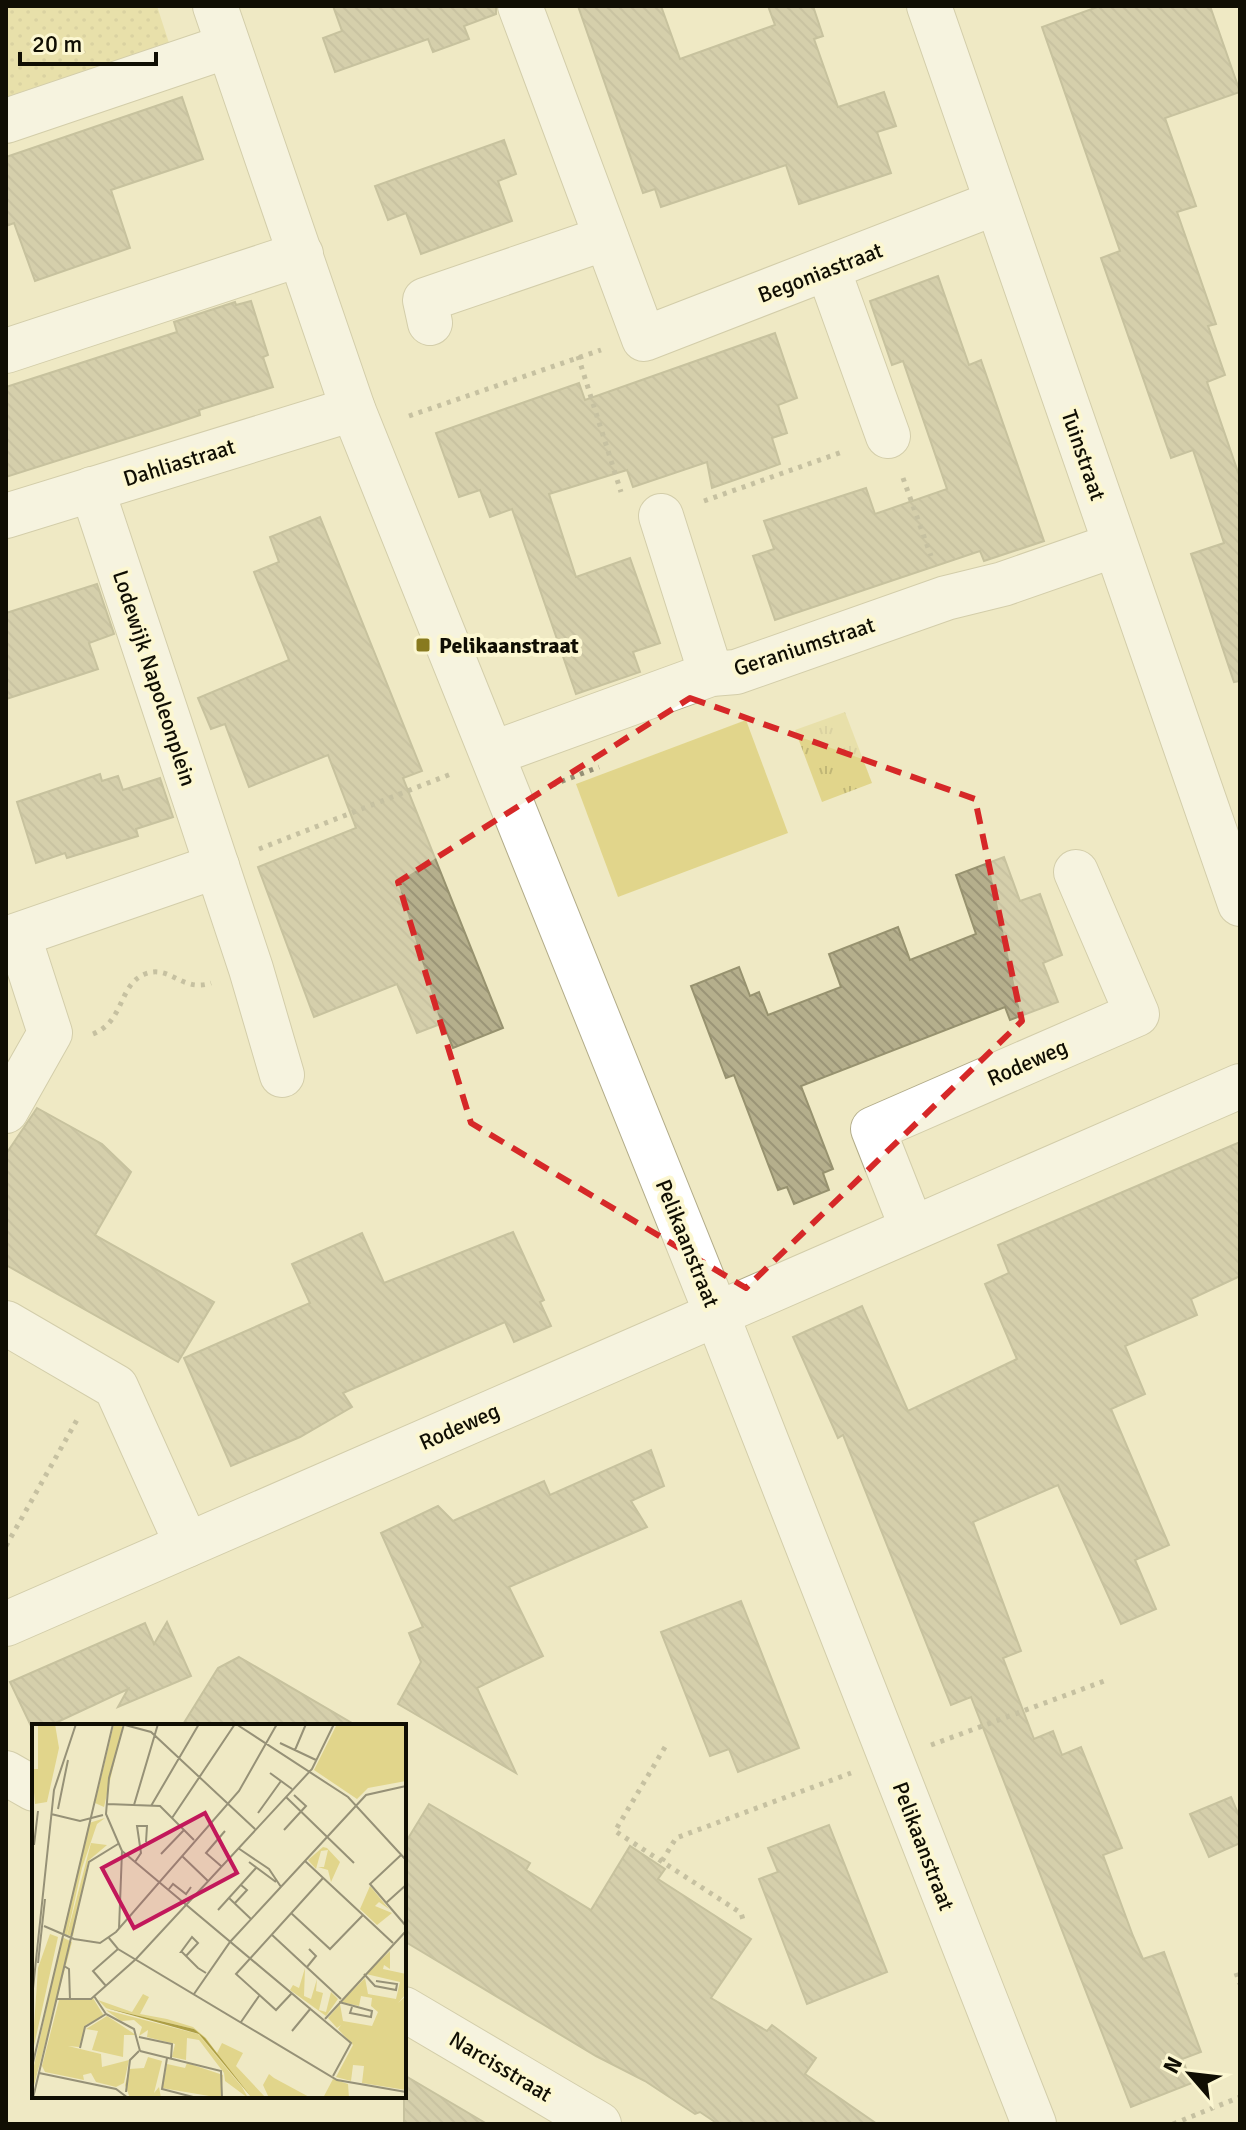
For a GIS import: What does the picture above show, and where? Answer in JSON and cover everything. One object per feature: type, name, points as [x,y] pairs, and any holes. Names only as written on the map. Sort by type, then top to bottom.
[{"type":"street","points":[[520,6],[644,339]]},
{"type":"street","name":"Tuinstraat","points":[[929,6],[1240,904]]},
{"type":"street","name":"Pelikaanstraat","points":[[6,121],[221,26],[353,409],[494,753],[1034,2124]]},
{"type":"street","name":"Begoniastraat","points":[[644,339],[995,203]]},
{"type":"street","points":[[430,323],[425,300],[606,238]]},
{"type":"street","points":[[6,351],[301,254]]},
{"type":"street","points":[[828,269],[888,436]]},
{"type":"street","name":"Dahliastraat","points":[[6,516],[353,409]]},
{"type":"street","name":"Lodewijk Napoleonplein","points":[[92,489],[251,969],[282,1075]]},
{"type":"street","points":[[661,516],[711,674]]},
{"type":"street","name":"Geraniumstraat","points":[[494,753],[711,674],[736,672],[946,598],[1003,584],[1115,545]]},
{"type":"street","points":[[6,1111],[50,1033],[12,938],[217,866]]},
{"type":"street","name":"Rodeweg","points":[[912,1228],[873,1129],[1137,1014],[1076,872]]},
{"type":"street","name":"Rodeweg","points":[[6,1624],[1240,1086]]},
{"type":"street","points":[[6,1323],[116,1387],[187,1545]]},
{"type":"street","points":[[6,1773],[32,1788]]},
{"type":"street","name":"Narcisstraat","points":[[406,2010],[599,2124]]},
{"type":"path","points":[[409,416],[578,356],[644,339]]},
{"type":"path","points":[[578,356],[632,525],[888,436],[946,598]]},
{"type":"path","points":[[217,866],[456,772]]},
{"type":"path","points":[[50,1033],[71,1038],[96,1034],[114,1022],[133,981],[148,973],[167,972],[182,984],[201,986],[251,969]]},
{"type":"path","points":[[6,1546],[101,1377]]},
{"type":"path","points":[[926,1747],[1107,1680]]},
{"type":"path","points":[[665,1747],[615,1831],[741,1913],[744,1923]]},
{"type":"path","points":[[662,1861],[676,1838],[852,1773]]},
{"type":"path","points":[[1236,1973],[1240,1984]]},
{"type":"path","points":[[1173,2124],[1240,2097]]},
{"type":"highlighted area","points":[[690,698],[975,799],[1022,1021],[746,1288],[471,1123],[398,882]]},
{"type":"green space","points":[[6,6],[157,6],[169,43],[6,97]]},
{"type":"green space","points":[[845,712],[872,783],[822,802],[795,730]]},
{"type":"green space","points":[[746,720],[788,833],[618,897],[576,784]]},
{"type":"building","points":[[333,6],[496,6],[496,14],[464,26],[469,39],[433,52],[428,39],[335,72],[323,38],[342,31]]},
{"type":"building","points":[[578,6],[661,6],[680,59],[775,25],[768,6],[813,6],[823,36],[814,39],[838,107],[884,92],[896,126],[877,132],[891,173],[799,204],[786,165],[661,207],[655,189],[643,193]]},
{"type":"building","points":[[1100,6],[1210,6],[1240,92],[1165,118],[1196,206],[1177,212],[1216,324],[1208,326],[1225,375],[1207,382],[1240,478],[1240,681],[1234,682],[1191,554],[1224,543],[1193,450],[1171,458],[1101,258],[1120,251],[1042,27]]},
{"type":"building","points":[[182,97],[203,159],[111,190],[130,248],[35,281],[14,223],[6,226],[6,157]]},
{"type":"building","points":[[504,140],[516,174],[498,181],[512,221],[421,254],[406,213],[388,220],[375,186]]},
{"type":"building","points":[[938,276],[969,365],[981,360],[1044,541],[984,561],[980,551],[775,620],[753,556],[774,549],[764,521],[866,488],[875,514],[947,489],[903,361],[892,365],[870,301]]},
{"type":"building","points":[[251,301],[268,355],[263,357],[273,387],[199,410],[200,415],[6,477],[6,387],[177,332],[174,322],[235,302],[236,305]]},
{"type":"building","points":[[775,333],[797,398],[778,405],[787,433],[772,438],[780,464],[712,488],[707,462],[633,487],[627,470],[549,494],[576,577],[630,558],[660,643],[633,652],[640,672],[576,694],[512,509],[490,517],[480,490],[459,497],[436,433],[579,383],[585,400]]},
{"type":"building","points":[[320,517],[422,771],[403,778],[503,1028],[453,1048],[443,1023],[417,1033],[397,984],[314,1017],[258,867],[356,828],[328,755],[249,787],[225,724],[211,729],[198,698],[289,660],[254,572],[279,562],[270,537]]},
{"type":"building","points":[[97,584],[114,634],[89,643],[98,669],[6,699],[6,613]]},
{"type":"building","points":[[100,774],[102,781],[118,776],[123,790],[160,778],[173,817],[136,829],[138,836],[67,858],[65,853],[36,863],[17,802]]},
{"type":"building","points":[[1004,857],[1020,901],[1040,894],[1062,955],[1043,963],[1058,1002],[1010,1020],[1005,1007],[801,1086],[833,1169],[823,1173],[829,1190],[794,1204],[787,1187],[778,1190],[734,1075],[726,1078],[691,986],[739,967],[750,996],[759,992],[768,1015],[841,987],[829,954],[898,927],[910,960],[976,934],[956,875]]},
{"type":"building","points":[[37,1108],[102,1144],[131,1172],[95,1235],[214,1302],[178,1362],[6,1265],[6,1154]]},
{"type":"building","points":[[1240,1142],[1240,1276],[1191,1299],[1197,1315],[1125,1346],[1145,1394],[1111,1409],[1169,1545],[1135,1560],[1156,1609],[1121,1624],[1058,1485],[973,1522],[1021,1651],[1003,1658],[1034,1739],[1053,1731],[1062,1755],[1081,1747],[1122,1848],[1103,1855],[1133,1936],[1143,1959],[1164,1952],[1201,2052],[1182,2059],[1192,2083],[1131,2107],[971,1697],[951,1705],[843,1435],[838,1438],[793,1337],[862,1306],[908,1411],[1017,1359],[985,1284],[1009,1273],[998,1245]]},
{"type":"building","points":[[513,1232],[544,1300],[540,1302],[551,1326],[514,1342],[505,1322],[343,1393],[352,1407],[300,1437],[231,1466],[184,1358],[310,1303],[292,1264],[362,1233],[384,1283]]},
{"type":"building","points":[[651,1450],[664,1486],[631,1501],[647,1527],[509,1587],[543,1656],[477,1688],[516,1773],[398,1704],[421,1662],[409,1633],[423,1627],[381,1533],[438,1506],[453,1521],[544,1481],[550,1495]]},
{"type":"building","points":[[741,1601],[799,1748],[738,1772],[729,1749],[710,1756],[661,1632]]},
{"type":"building","points":[[167,1622],[191,1676],[118,1707],[128,1689],[53,1724],[31,1726],[10,1682],[145,1623],[154,1644]]},
{"type":"building","points":[[239,1657],[354,1724],[183,1724],[218,1668]]},
{"type":"building","points":[[1231,1797],[1240,1818],[1240,1843],[1209,1857],[1190,1814]]},
{"type":"building","points":[[429,1804],[530,1863],[526,1870],[591,1910],[630,1846],[665,1869],[658,1879],[751,1939],[711,1998],[767,2031],[772,2025],[816,2058],[805,2074],[877,2124],[718,2124],[700,2112],[695,2114],[645,2081],[596,2056],[406,1942],[406,1842]]},
{"type":"building","points":[[829,1825],[887,1972],[807,2004],[759,1879],[778,1872],[768,1848]]},
{"type":"building","points":[[406,2076],[487,2124],[404,2124]]},
{"type":"place","name":"Pelikaanstraat","points":[[423,645]]}]
